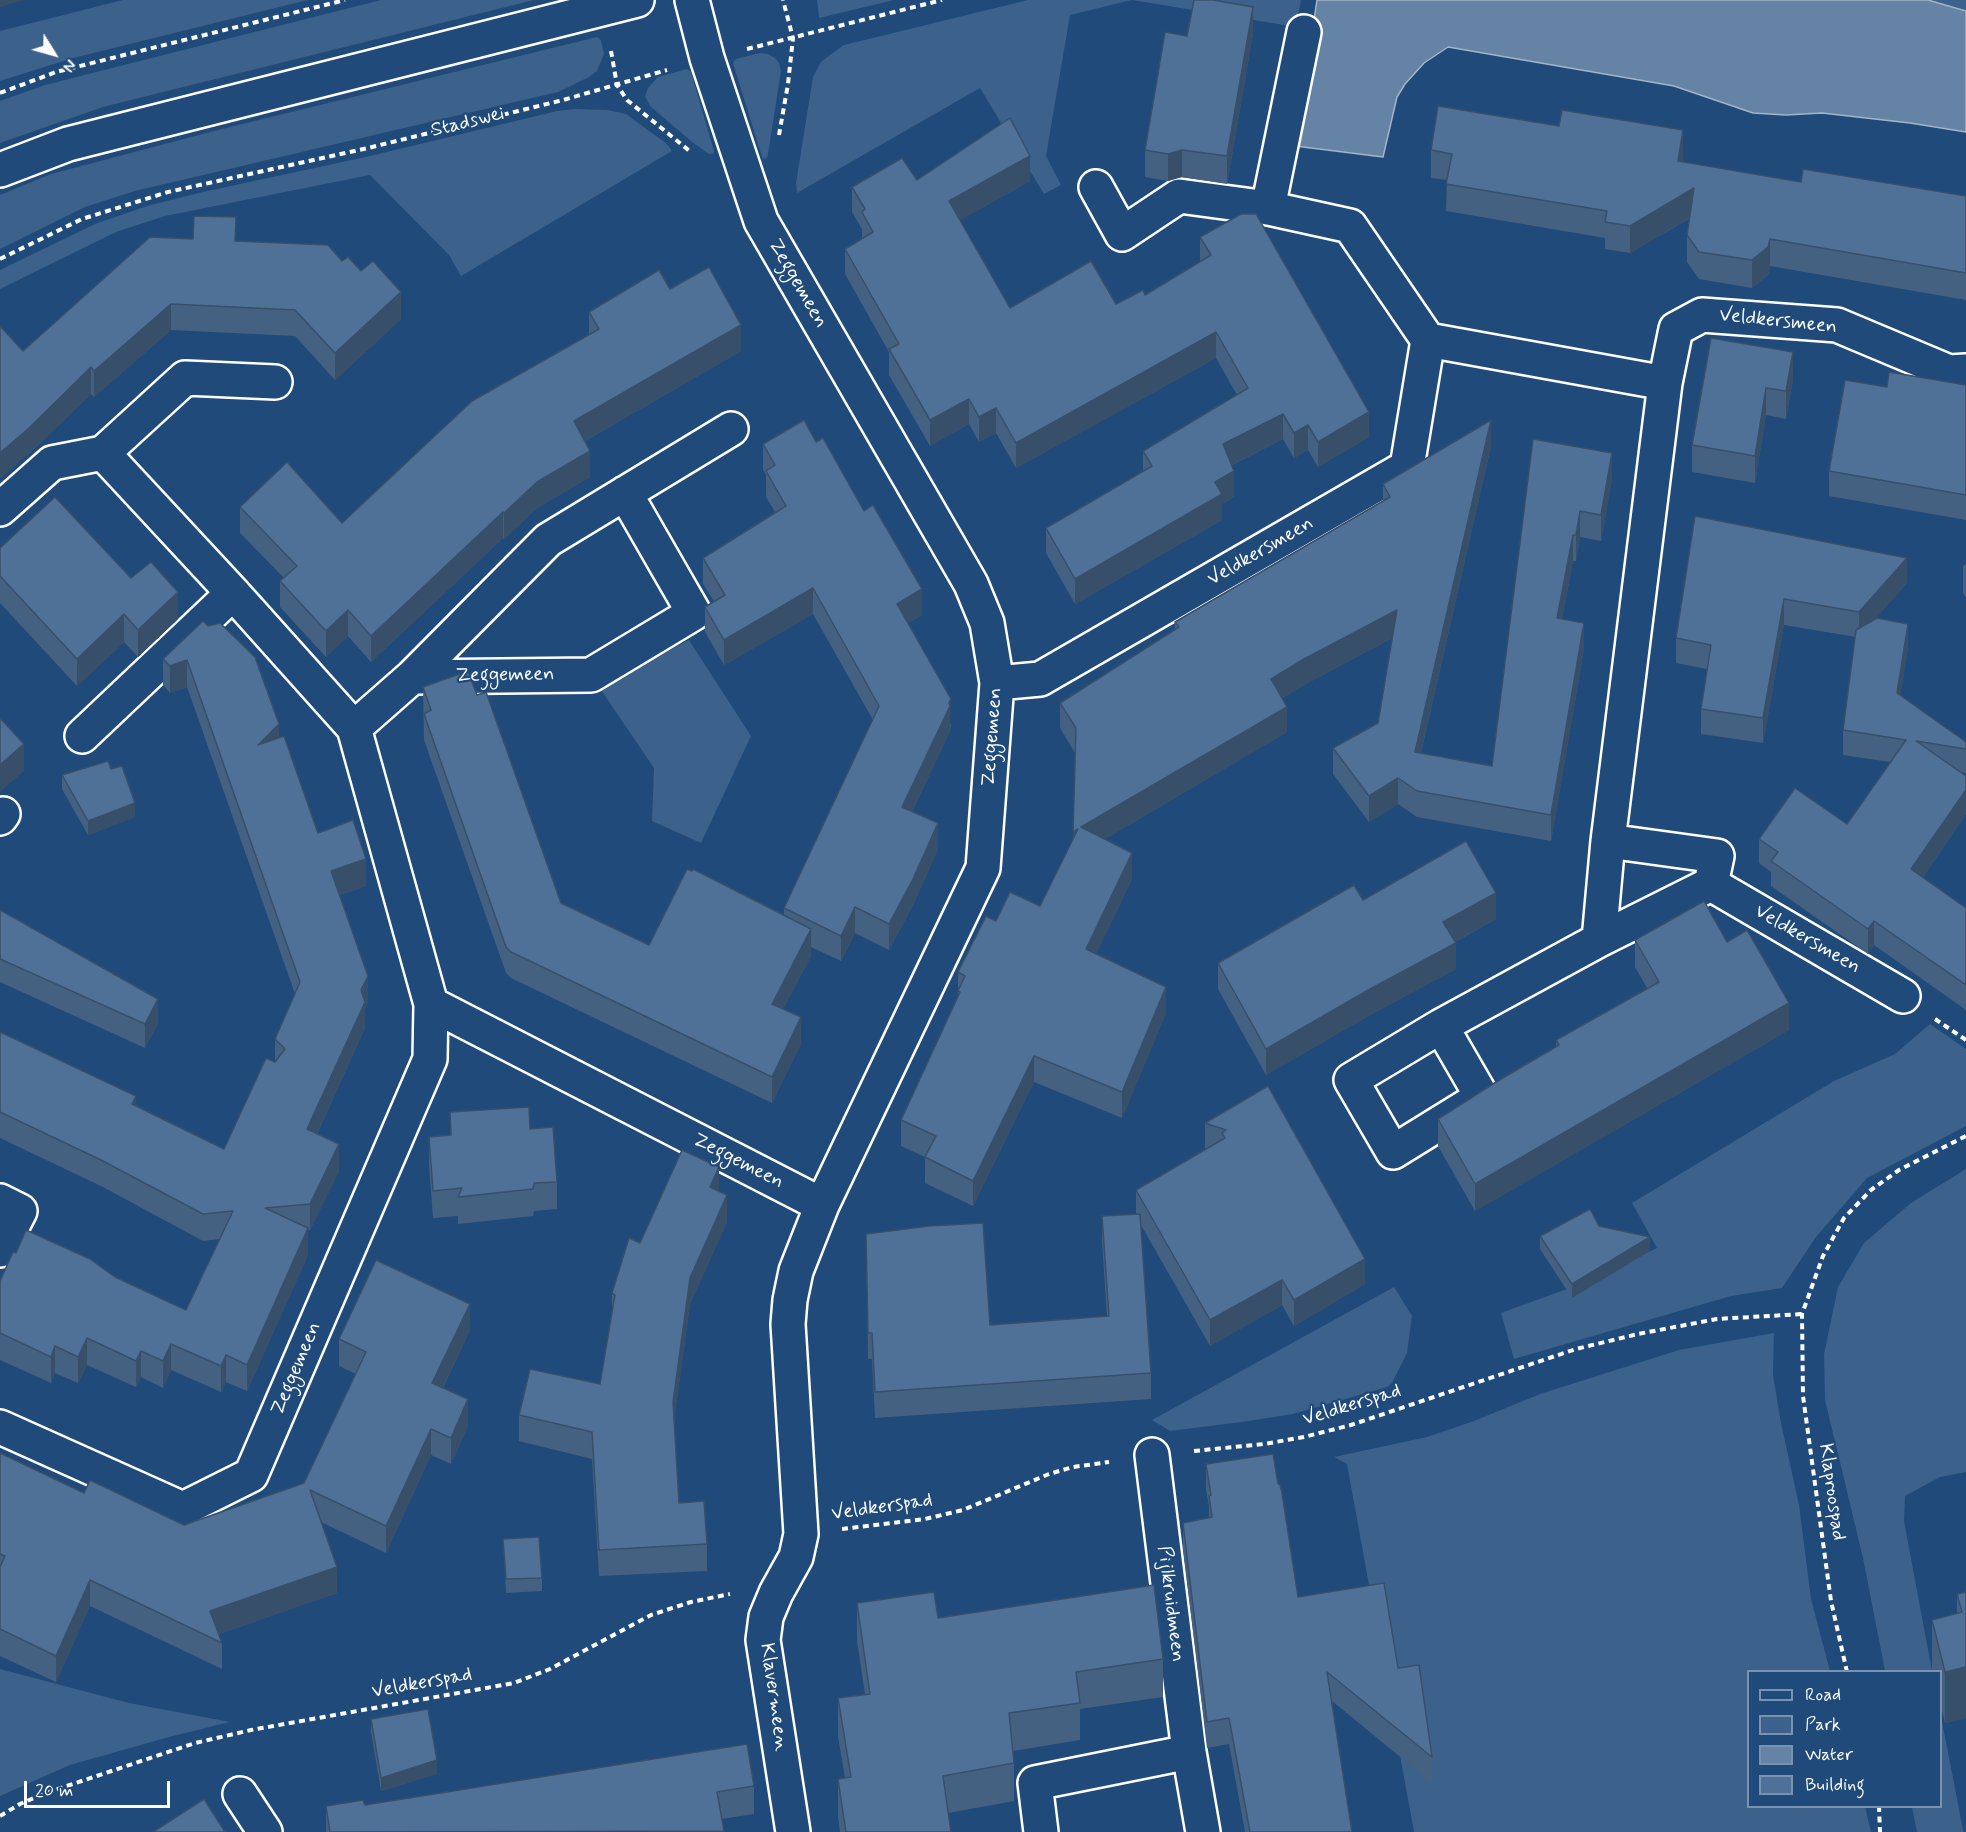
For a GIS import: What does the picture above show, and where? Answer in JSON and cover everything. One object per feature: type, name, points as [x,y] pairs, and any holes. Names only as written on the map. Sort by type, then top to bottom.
[{"type":"street","points":[[0,170],[68,144],[637,0]]},
{"type":"street","name":"Zeggemeen","points":[[692,0],[707,58],[760,221],[971,584],[987,623],[997,683],[983,868],[822,1205],[796,1271],[788,1324],[801,1534]]},
{"type":"street","points":[[1268,208],[1304,32]]},
{"type":"street","points":[[1096,187],[1122,234],[1179,196],[1268,208],[1350,226],[1428,340],[1665,383]]},
{"type":"street","name":"Veldkersmeen","points":[[1599,940],[1608,842],[1665,383],[1676,329],[1702,315],[1837,325],[1949,372],[1966,371]]},
{"type":"street","name":"Veldkersmeen","points":[[997,683],[1040,679],[1407,467],[1428,340]]},
{"type":"street","points":[[0,509],[52,463],[104,453],[185,378],[275,382]]},
{"type":"street","name":"Zeggemeen","points":[[354,728],[412,677],[548,540],[731,429]]},
{"type":"street","name":"Zeggemeen","points":[[0,1427],[183,1509],[251,1475],[430,1059],[431,1004],[354,728],[104,453]]},
{"type":"street","name":"Zeggemeen","points":[[412,677],[591,675],[694,614],[625,493]]},
{"type":"street","points":[[82,736],[233,593]]},
{"type":"street","points":[[1441,1026],[1599,940],[1711,884],[1717,856],[1608,842]]},
{"type":"street","name":"Veldkersmeen","points":[[1711,884],[1903,996]]},
{"type":"street","name":"Zeggemeen","points":[[431,1004],[822,1205]]},
{"type":"street","points":[[0,1201],[20,1211],[0,1250]]},
{"type":"street","name":"Pijlkruidmeen","points":[[1152,1455],[1189,1752],[1203,1832]]},
{"type":"street","name":"Klavermeen","points":[[793,1832],[763,1640],[766,1617],[796,1557],[801,1534]]},
{"type":"street","points":[[1041,1832],[1035,1783],[1189,1752]]},
{"type":"street","points":[[240,1794],[265,1832]]},
{"type":"path","points":[[0,93],[56,72],[345,0]]},
{"type":"path","points":[[778,140],[793,38],[783,0]]},
{"type":"path","name":"Stadswei","points":[[0,259],[82,219],[168,192],[380,145],[617,85],[707,58],[942,0]]},
{"type":"path","points":[[603,9],[617,85],[627,100],[695,155]]},
{"type":"path","points":[[1802,1314],[1823,1256],[1844,1218],[1870,1190],[1899,1170],[1966,1136]]},
{"type":"path","name":"Veldkerspad","points":[[801,1534],[925,1519],[963,1510],[1065,1469],[1152,1455],[1264,1444],[1304,1437],[1351,1425],[1576,1349],[1638,1334],[1717,1319],[1802,1314]]},
{"type":"path","name":"Klaproospad","points":[[1802,1314],[1803,1396],[1831,1601],[1847,1670]]},
{"type":"path","name":"Veldkerspad","points":[[0,1816],[43,1794],[195,1743],[251,1730],[514,1683],[550,1669],[651,1615],[691,1602],[734,1593]]},
{"type":"path","points":[[1879,1808],[1880,1832]]},
{"type":"green space","points":[[123,0],[308,0],[73,58],[0,81],[0,31]]},
{"type":"green space","points":[[381,0],[534,0],[103,107],[0,143],[0,101],[45,85]]},
{"type":"green space","points":[[817,0],[894,0],[819,18]]},
{"type":"green space","points":[[1028,0],[1132,0],[1070,15],[1046,156],[1061,185],[1044,194],[980,88],[797,193],[796,183],[813,77],[821,62],[844,45]]},
{"type":"green space","points":[[1132,0],[1301,0],[1296,27]]},
{"type":"green space","points":[[1928,0],[1966,0],[1966,11]]},
{"type":"green space","points":[[597,37],[601,40],[604,54],[597,71],[558,92],[135,191],[85,207],[0,249],[0,195],[51,174],[214,131]]},
{"type":"green space","points":[[760,53],[775,58],[781,71],[768,154],[764,159],[733,63],[736,59]]},
{"type":"green space","points":[[687,69],[691,72],[713,154],[709,154],[692,142],[650,106],[645,96],[648,88],[658,77]]},
{"type":"green space","points":[[608,110],[626,114],[667,144],[672,151],[461,276],[449,255],[370,175],[165,216],[116,232],[0,289],[0,270],[95,224],[147,206],[557,111]]},
{"type":"green space","points":[[689,640],[751,736],[701,843],[652,821],[654,768],[599,687]]},
{"type":"green space","points":[[1930,1024],[1966,1049],[1966,1126],[1867,1178],[1816,1237],[1782,1288],[1731,1296],[1514,1359],[1501,1313],[1589,1281],[1657,1248],[1632,1203],[1834,1081],[1895,1054]]},
{"type":"green space","points":[[1966,1169],[1966,1472],[1940,1477],[1905,1496],[1904,1521],[1932,1670],[1885,1670],[1863,1558],[1825,1400],[1824,1354],[1838,1287],[1864,1243],[1911,1203]]},
{"type":"green space","points":[[1394,1287],[1412,1316],[1407,1353],[1392,1383],[1387,1387],[1293,1414],[1242,1422],[1170,1431],[1152,1420]]},
{"type":"green space","points":[[1774,1333],[1773,1375],[1799,1505],[1811,1599],[1830,1670],[1747,1670],[1747,1808],[1865,1808],[1871,1832],[1414,1832],[1347,1464],[1334,1457],[1427,1437],[1540,1394],[1679,1350]]},
{"type":"green space","points":[[0,1669],[129,1703],[230,1722],[70,1765],[0,1796]]},
{"type":"green space","points":[[1942,1721],[1964,1832],[1917,1832],[1912,1808],[1942,1808]]},
{"type":"water","points":[[1317,0],[1928,0],[1966,11],[1966,132],[1822,113],[1786,115],[1753,113],[1674,86],[1448,47],[1424,63],[1405,84],[1397,97],[1383,157],[1295,146]]},
{"type":"building","points":[[1194,0],[1213,0],[1253,7],[1227,156],[1182,150],[1168,154],[1145,150],[1165,32],[1187,36]]},
{"type":"building","points":[[1438,106],[1559,126],[1562,110],[1683,130],[1678,161],[1801,182],[1803,169],[1966,196],[1966,273],[1770,239],[1768,247],[1752,260],[1699,252],[1687,235],[1694,188],[1630,226],[1605,222],[1607,211],[1446,184],[1452,154],[1431,150]]},
{"type":"building","points":[[1010,118],[1030,156],[949,201],[1010,308],[1091,261],[1116,304],[1143,290],[1145,295],[1211,255],[1200,237],[1241,214],[1256,214],[1369,412],[1318,442],[1308,425],[1294,433],[1283,414],[1223,444],[1234,471],[1215,482],[1222,494],[1075,579],[1046,528],[1152,466],[1143,451],[1248,388],[1216,332],[1016,443],[996,408],[979,417],[969,399],[930,420],[889,349],[899,344],[845,249],[873,232],[862,212],[865,209],[852,187],[902,158],[917,180]]},
{"type":"building","points":[[194,216],[236,217],[235,241],[328,245],[342,261],[348,257],[361,271],[373,261],[401,292],[335,353],[295,310],[171,304],[94,371],[91,367],[0,453],[0,326],[23,351],[150,237],[193,239]]},
{"type":"building","points":[[709,267],[741,325],[574,421],[590,451],[537,482],[371,636],[348,610],[326,631],[280,581],[297,566],[240,507],[287,462],[342,523],[472,401],[599,329],[589,312],[659,270],[670,289]]},
{"type":"building","points":[[1711,338],[1793,352],[1786,391],[1766,388],[1755,456],[1692,445]]},
{"type":"building","points":[[1889,372],[1966,385],[1966,495],[1829,471],[1845,380],[1887,387]]},
{"type":"building","points":[[804,420],[816,442],[823,438],[864,511],[873,505],[922,589],[897,604],[951,699],[950,706],[902,807],[938,823],[913,879],[889,924],[855,907],[841,936],[784,908],[879,706],[813,588],[724,640],[705,607],[725,595],[703,558],[786,506],[766,471],[775,465],[763,444]]},
{"type":"building","points":[[1491,420],[1415,752],[1492,766],[1533,439],[1612,453],[1601,515],[1580,511],[1576,535],[1573,535],[1557,618],[1584,623],[1551,815],[1417,791],[1398,778],[1369,796],[1333,748],[1378,723],[1397,610],[1304,659],[1271,679],[1287,707],[1081,827],[1132,853],[1086,949],[1166,987],[1122,1092],[1034,1056],[973,1181],[925,1157],[936,1136],[901,1120],[960,992],[958,991],[965,976],[958,972],[986,916],[996,921],[1010,892],[1040,906],[1078,829],[1073,832],[1076,728],[1060,703],[1179,627],[1175,622],[1390,497],[1383,484]]},
{"type":"building","points":[[55,497],[131,578],[151,562],[178,592],[138,630],[124,614],[77,659],[0,576],[0,548]]},
{"type":"building","points":[[1695,516],[1907,558],[1859,612],[1784,599],[1763,718],[1701,709],[1711,645],[1676,638]]},
{"type":"building","points":[[1877,618],[1908,624],[1897,693],[1966,742],[1966,749],[1916,741],[1966,776],[1966,790],[1911,869],[1966,908],[1966,985],[1874,921],[1868,929],[1771,861],[1778,852],[1759,839],[1795,788],[1847,824],[1906,740],[1843,730],[1856,630]]},
{"type":"building","points":[[203,621],[208,626],[220,623],[255,657],[279,724],[258,745],[284,736],[318,833],[353,820],[366,859],[331,871],[368,976],[361,990],[365,1002],[307,1129],[339,1144],[310,1204],[265,1208],[308,1228],[247,1365],[226,1355],[221,1366],[171,1344],[163,1361],[141,1351],[136,1361],[87,1338],[78,1357],[55,1346],[51,1357],[0,1333],[0,1281],[26,1230],[90,1259],[115,1277],[186,1310],[233,1211],[203,1214],[101,1160],[0,1112],[0,1032],[136,1096],[132,1104],[224,1149],[266,1058],[275,1062],[285,1049],[275,1039],[300,982],[187,660],[170,666],[163,659]]},
{"type":"building","points":[[468,671],[477,695],[486,692],[561,903],[649,945],[687,869],[692,871],[693,869],[811,929],[772,1004],[801,1017],[772,1077],[511,952],[506,947],[424,714],[431,710],[423,687]]},
{"type":"building","points":[[0,718],[24,744],[0,765]]},
{"type":"building","points":[[108,761],[111,769],[122,766],[135,803],[88,821],[62,775]]},
{"type":"building","points":[[1466,841],[1496,893],[1443,922],[1456,943],[1266,1049],[1218,963],[1354,885],[1363,900]]},
{"type":"building","points":[[1704,901],[1727,942],[1747,930],[1789,1003],[1475,1184],[1438,1119],[1559,1045],[1556,1040],[1659,982],[1635,940]]},
{"type":"building","points":[[0,910],[158,999],[145,1024],[0,959]]},
{"type":"building","points":[[1268,1086],[1365,1259],[1294,1300],[1282,1280],[1210,1320],[1136,1190],[1225,1138],[1222,1133],[1226,1130],[1205,1123]]},
{"type":"building","points":[[529,1107],[530,1129],[553,1127],[557,1182],[534,1183],[533,1189],[458,1197],[462,1188],[433,1191],[429,1137],[451,1135],[450,1112]]},
{"type":"building","points":[[682,1150],[719,1167],[710,1187],[727,1195],[690,1278],[673,1402],[679,1503],[704,1501],[707,1544],[599,1550],[592,1432],[519,1415],[530,1369],[600,1384],[615,1295],[612,1293],[629,1238],[640,1243]]},
{"type":"building","points":[[1590,1209],[1599,1226],[1650,1237],[1572,1284],[1540,1236]]},
{"type":"building","points":[[1140,1214],[1151,1373],[875,1392],[872,1333],[868,1333],[866,1234],[929,1226],[983,1223],[990,1325],[1109,1316],[1102,1216]]},
{"type":"building","points":[[376,1260],[470,1304],[432,1383],[468,1399],[451,1438],[431,1429],[386,1526],[310,1490],[337,1567],[210,1611],[222,1643],[90,1580],[56,1656],[0,1629],[0,1567],[5,1556],[0,1554],[0,1453],[84,1493],[90,1480],[184,1525],[304,1483],[366,1352],[339,1339]]},
{"type":"building","points":[[1273,1454],[1278,1484],[1282,1493],[1298,1597],[1384,1583],[1398,1668],[1419,1665],[1432,1757],[1327,1672],[1352,1832],[1250,1832],[1229,1718],[1207,1722],[1183,1523],[1212,1517],[1206,1464]]},
{"type":"building","points":[[539,1537],[542,1578],[506,1579],[503,1539]]},
{"type":"building","points":[[1154,1585],[1163,1659],[1076,1672],[1080,1703],[1009,1713],[1014,1763],[943,1776],[951,1832],[846,1832],[838,1779],[851,1777],[838,1698],[870,1694],[857,1603],[934,1592],[938,1618]]},
{"type":"building","points":[[1966,1592],[1966,1667],[1945,1672],[1932,1620],[1962,1612],[1957,1594]]},
{"type":"building","points":[[428,1709],[437,1760],[381,1778],[371,1719]]},
{"type":"building","points":[[747,1744],[754,1786],[717,1792],[724,1831],[330,1832],[326,1806],[363,1800],[365,1805]]},
{"type":"building","points":[[204,1799],[225,1832],[153,1832]]}]
